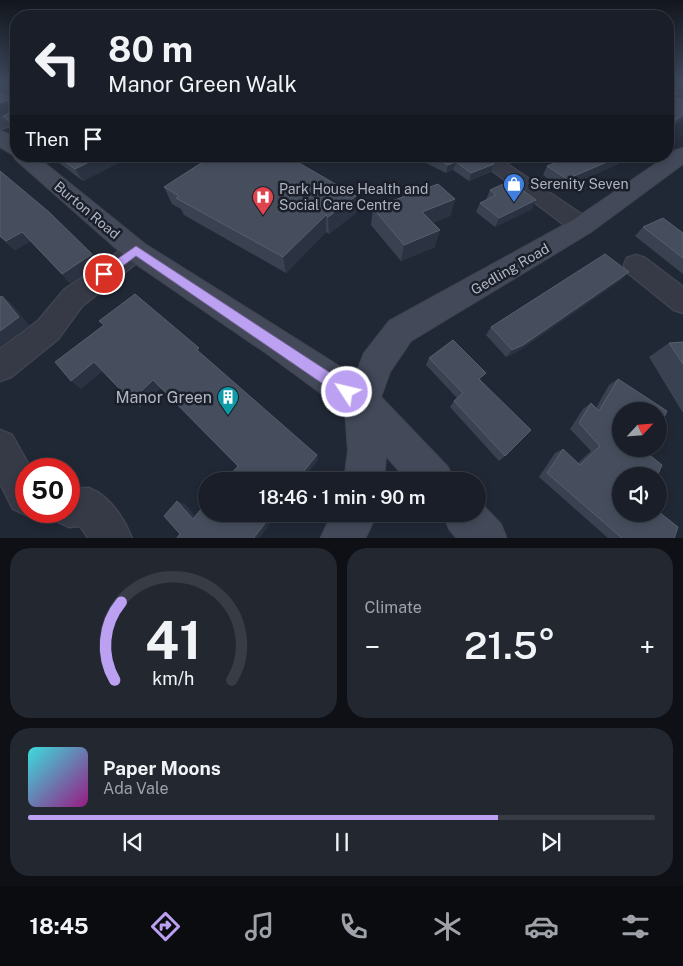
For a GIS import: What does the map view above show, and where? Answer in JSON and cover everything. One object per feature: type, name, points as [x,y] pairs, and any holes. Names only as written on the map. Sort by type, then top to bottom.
[{"type":"main road","points":[[0,137],[10,145]]},
{"type":"main road","name":"Burton Road","points":[[30,162],[136,250],[277,343],[362,402],[426,472]]},
{"type":"main road","name":"Gedling Road","points":[[362,402],[376,364],[400,331],[537,254],[582,226],[672,162]]},
{"type":"main road","points":[[362,402],[367,433],[366,472]]},
{"type":"main road","points":[[341,538],[351,522]]},
{"type":"main road","points":[[471,522],[486,538]]},
{"type":"street","points":[[491,162],[582,226]]},
{"type":"street","points":[[0,367],[48,330],[72,298],[136,250]]},
{"type":"street","points":[[636,265],[683,302]]},
{"type":"street","points":[[0,447],[15,475]]},
{"type":"street","points":[[80,507],[89,507],[113,538]]},
{"type":"building","points":[[10,106],[10,121],[3,116],[9,113]]},
{"type":"building","points":[[674,106],[683,106],[683,115],[674,122]]},
{"type":"building","points":[[65,162],[89,162],[75,169]]},
{"type":"building","name":"Park House Health and Social Care Centre","points":[[203,162],[297,162],[356,196],[328,217],[326,215],[283,257],[176,198],[179,196],[164,187]]},
{"type":"building","points":[[442,162],[456,162],[448,165]]},
{"type":"building","points":[[456,162],[492,162],[494,164],[471,173]]},
{"type":"building","points":[[557,162],[607,162],[567,179],[547,166]]},
{"type":"building","points":[[0,171],[49,212],[92,254],[62,274],[22,232],[6,241],[0,236]]},
{"type":"building","points":[[510,181],[536,200],[499,218],[480,203],[496,195],[490,190]]},
{"type":"building","points":[[438,184],[455,199],[422,212],[440,230],[404,245],[373,208]]},
{"type":"building","points":[[663,218],[683,233],[683,258],[643,227]]},
{"type":"building","points":[[605,254],[629,272],[523,345],[512,350],[491,327]]},
{"type":"building","points":[[135,294],[199,348],[197,350],[317,455],[303,472],[233,472],[238,466],[153,380],[131,401],[94,362],[71,381],[55,362],[104,325],[99,321]]},
{"type":"building","points":[[2,296],[19,317],[0,331],[0,297]]},
{"type":"building","points":[[453,340],[486,373],[479,379],[531,430],[505,456],[454,401],[463,393],[429,358]]},
{"type":"building","points":[[683,342],[683,364],[669,343]]},
{"type":"building","points":[[618,379],[653,402],[612,402],[612,458],[653,458],[662,465],[661,467],[612,467],[612,522],[667,522],[667,518],[678,527],[674,538],[622,538],[547,473],[563,449],[580,465],[600,446],[579,423],[591,403],[599,411]]},
{"type":"building","points":[[177,501],[193,519],[198,513],[198,522],[266,522],[254,538],[177,538],[180,534],[164,516]]},
{"type":"place","name":"Serenity Seven","points":[[514,203]]},
{"type":"place","name":"Park House Health and Social Care Centre","points":[[263,216]]},
{"type":"place","name":"Manor Green","points":[[228,416]]},
{"type":"route","points":[[104,274],[136,250],[277,343],[347,392]]}]
